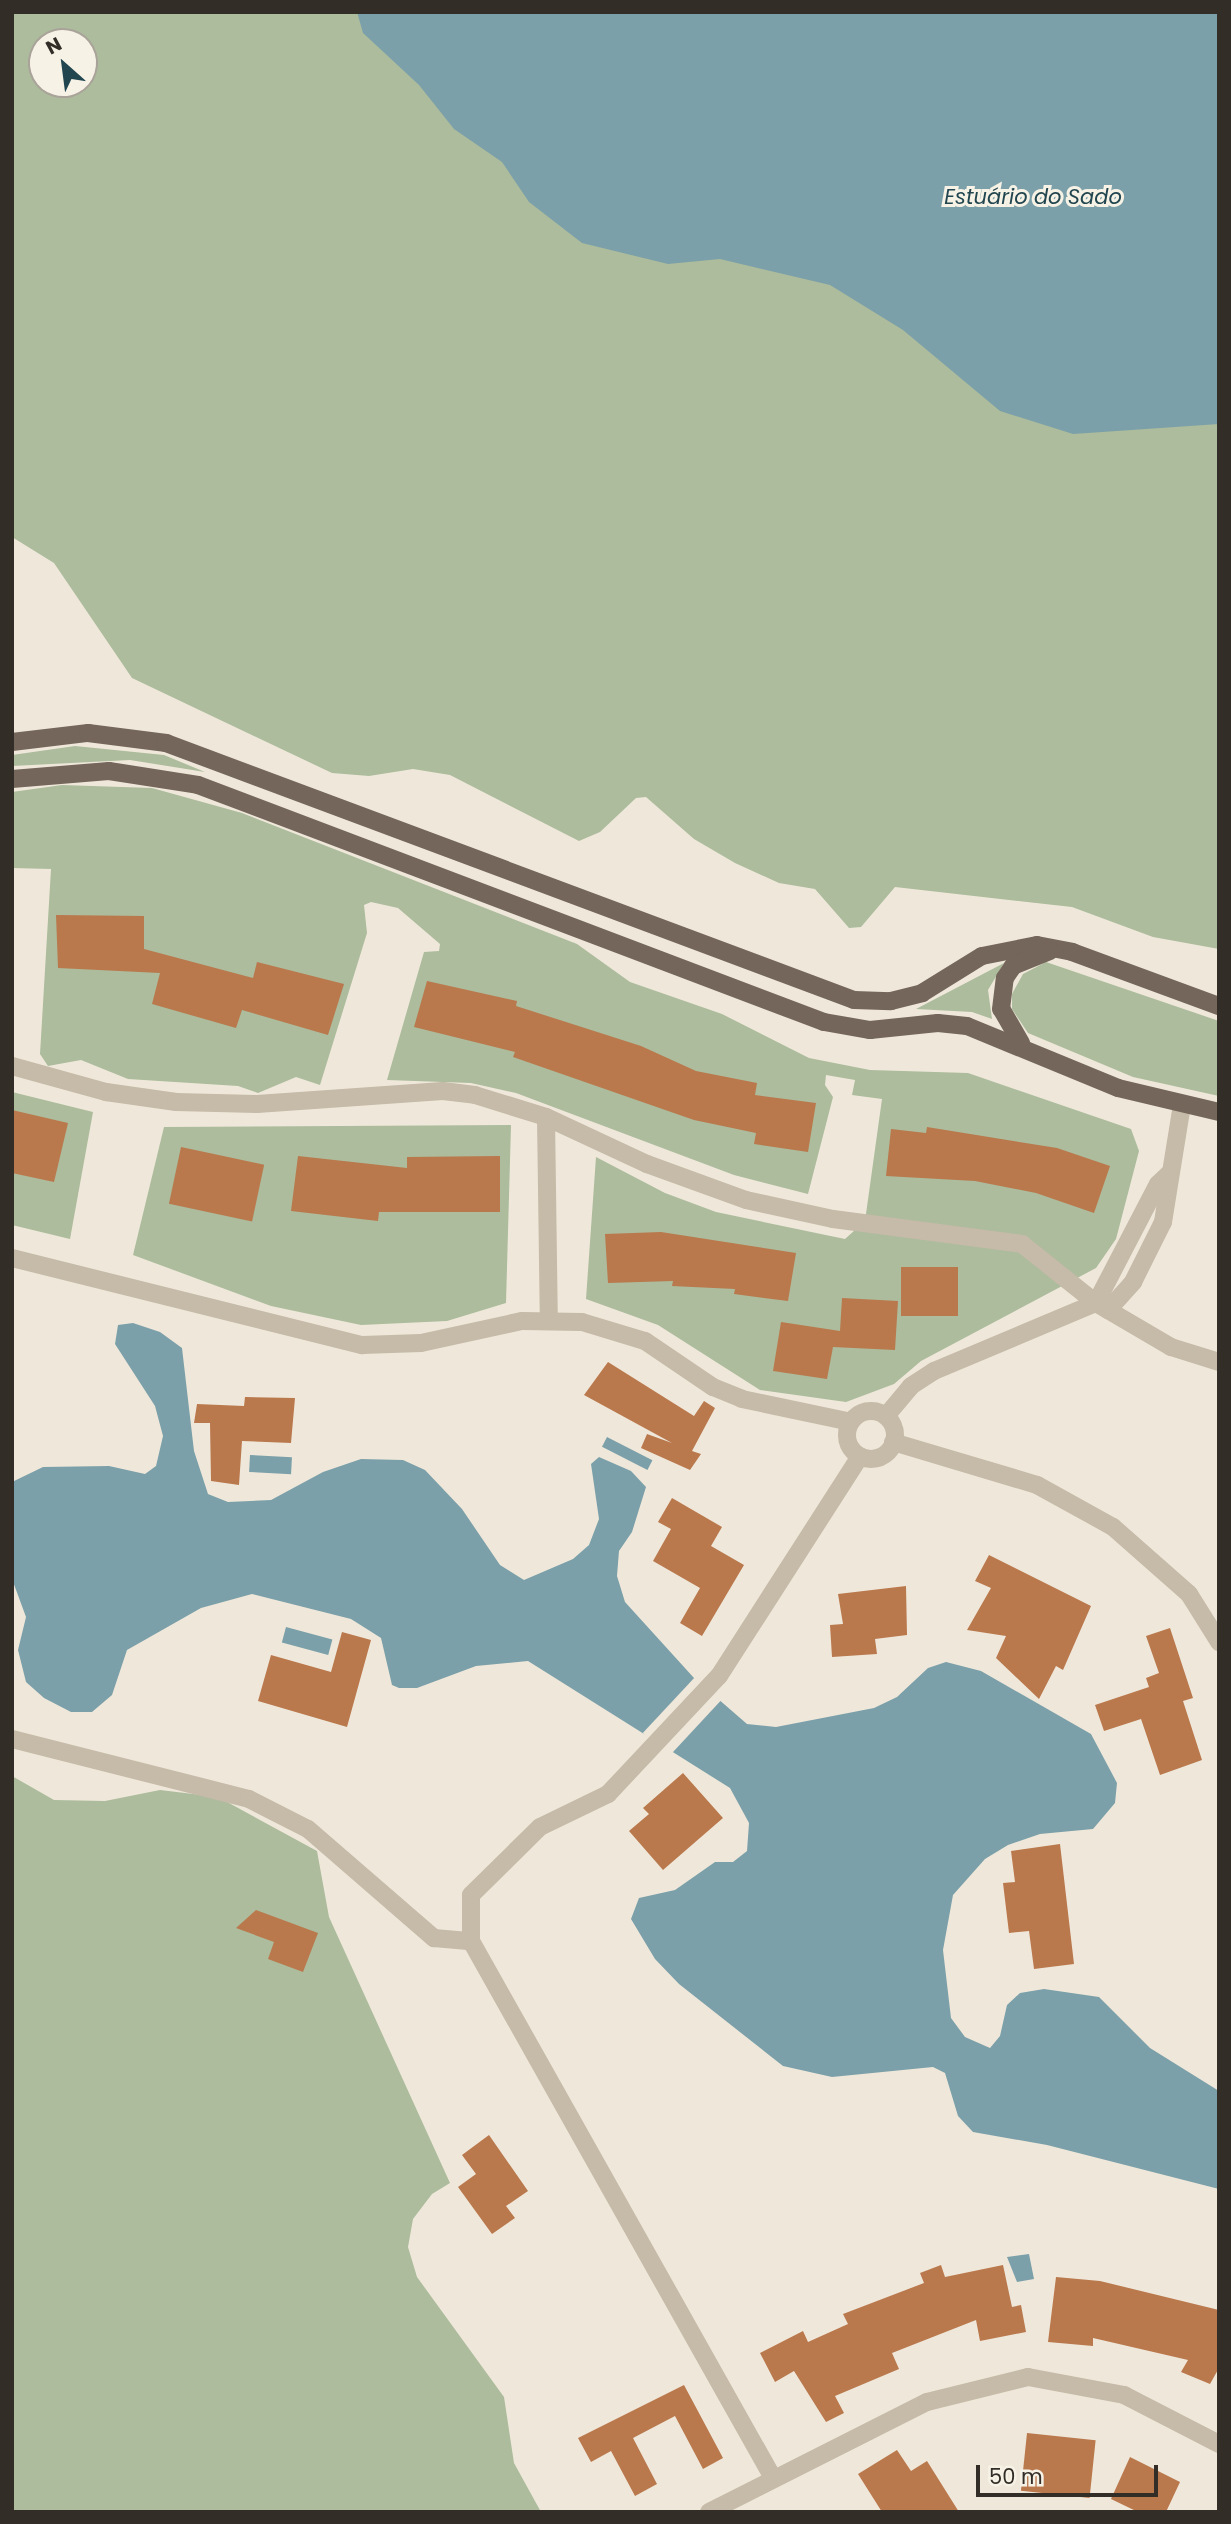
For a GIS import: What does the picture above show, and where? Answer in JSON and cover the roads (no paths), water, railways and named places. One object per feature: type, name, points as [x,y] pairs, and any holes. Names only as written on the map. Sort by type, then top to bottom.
[{"type":"main road","points":[[12,742],[88,733],[166,743],[854,1000],[891,1001],[922,993],[1007,948],[1056,949],[1219,1006]]},
{"type":"main road","points":[[12,779],[109,771],[198,785],[824,1022],[870,1030],[938,1023],[967,1026],[1118,1088],[1219,1112]]},
{"type":"main road","points":[[1027,1051],[1006,1026],[1002,1009],[1005,978],[1013,965],[1056,949]]},
{"type":"street","points":[[12,1066],[106,1092],[176,1102],[257,1104],[443,1091],[546,1117],[746,1200],[832,1219],[1023,1244],[1102,1306],[1171,1347],[1219,1362]]},
{"type":"street","points":[[886,1416],[911,1386],[934,1371],[1102,1306],[1133,1282],[1163,1222],[1182,1105]]},
{"type":"street","points":[[546,1117],[549,1321]]},
{"type":"street","points":[[12,1258],[362,1345],[421,1343],[549,1321],[582,1322],[645,1341],[713,1387],[741,1399],[851,1422]]},
{"type":"street","points":[[860,1456],[847,1439],[851,1422],[865,1411],[886,1416]]},
{"type":"street","points":[[886,1416],[893,1441]]},
{"type":"street","points":[[860,1456],[881,1455],[893,1441]]},
{"type":"street","points":[[893,1441],[1037,1485],[1113,1527],[1189,1594],[1219,1642]]},
{"type":"street","points":[[773,2478],[471,1941],[471,1895],[506,1855],[540,1827],[608,1794],[657,1746],[719,1676],[860,1456]]},
{"type":"street","points":[[12,1740],[249,1799],[308,1829],[434,1938],[471,1941]]},
{"type":"street","points":[[709,2512],[927,2402],[1028,2377],[1124,2395],[1219,2444]]},
{"type":"water","name":"Estuário do Sado","points":[[357,12],[1219,12],[1219,424],[1073,434],[1000,411],[903,330],[830,285],[720,259],[668,264],[582,243],[529,202],[502,162],[454,129],[419,85],[363,33]]},
{"type":"water","points":[[133,1323],[160,1332],[182,1348],[194,1451],[208,1494],[228,1502],[271,1500],[323,1472],[361,1459],[403,1460],[425,1470],[462,1509],[500,1565],[524,1580],[573,1559],[589,1545],[599,1519],[591,1464],[599,1457],[631,1471],[646,1487],[632,1532],[619,1551],[617,1576],[625,1602],[694,1678],[747,1724],[776,1727],[874,1708],[897,1697],[928,1668],[946,1662],[981,1671],[1091,1734],[1117,1783],[1115,1803],[1093,1829],[1040,1834],[1008,1845],[985,1859],[953,1895],[943,1950],[951,2018],[965,2037],[990,2048],[1000,2036],[1007,2005],[1020,1993],[1044,1989],[1099,1997],[1150,2048],[1219,2091],[1219,2189],[1047,2145],[973,2132],[958,2116],[945,2073],[933,2067],[832,2077],[783,2066],[679,1984],[655,1959],[631,1919],[639,1898],[675,1890],[715,1862],[733,1862],[747,1851],[749,1823],[730,1788],[528,1661],[476,1666],[417,1688],[399,1688],[392,1685],[381,1638],[351,1619],[252,1594],[201,1608],[127,1650],[112,1695],[92,1712],[71,1712],[44,1698],[26,1682],[18,1650],[26,1617],[12,1579],[12,1482],[43,1467],[109,1466],[145,1474],[156,1466],[163,1436],[155,1406],[115,1344],[118,1325]]},
{"type":"water","points":[[607,1437],[652,1460],[647,1470],[602,1447]]},
{"type":"water","points":[[250,1455],[292,1457],[291,1474],[249,1472]]},
{"type":"water","points":[[286,1627],[332,1639],[328,1655],[282,1642]]},
{"type":"water","points":[[1029,2254],[1034,2279],[1017,2282],[1007,2257]]}]
